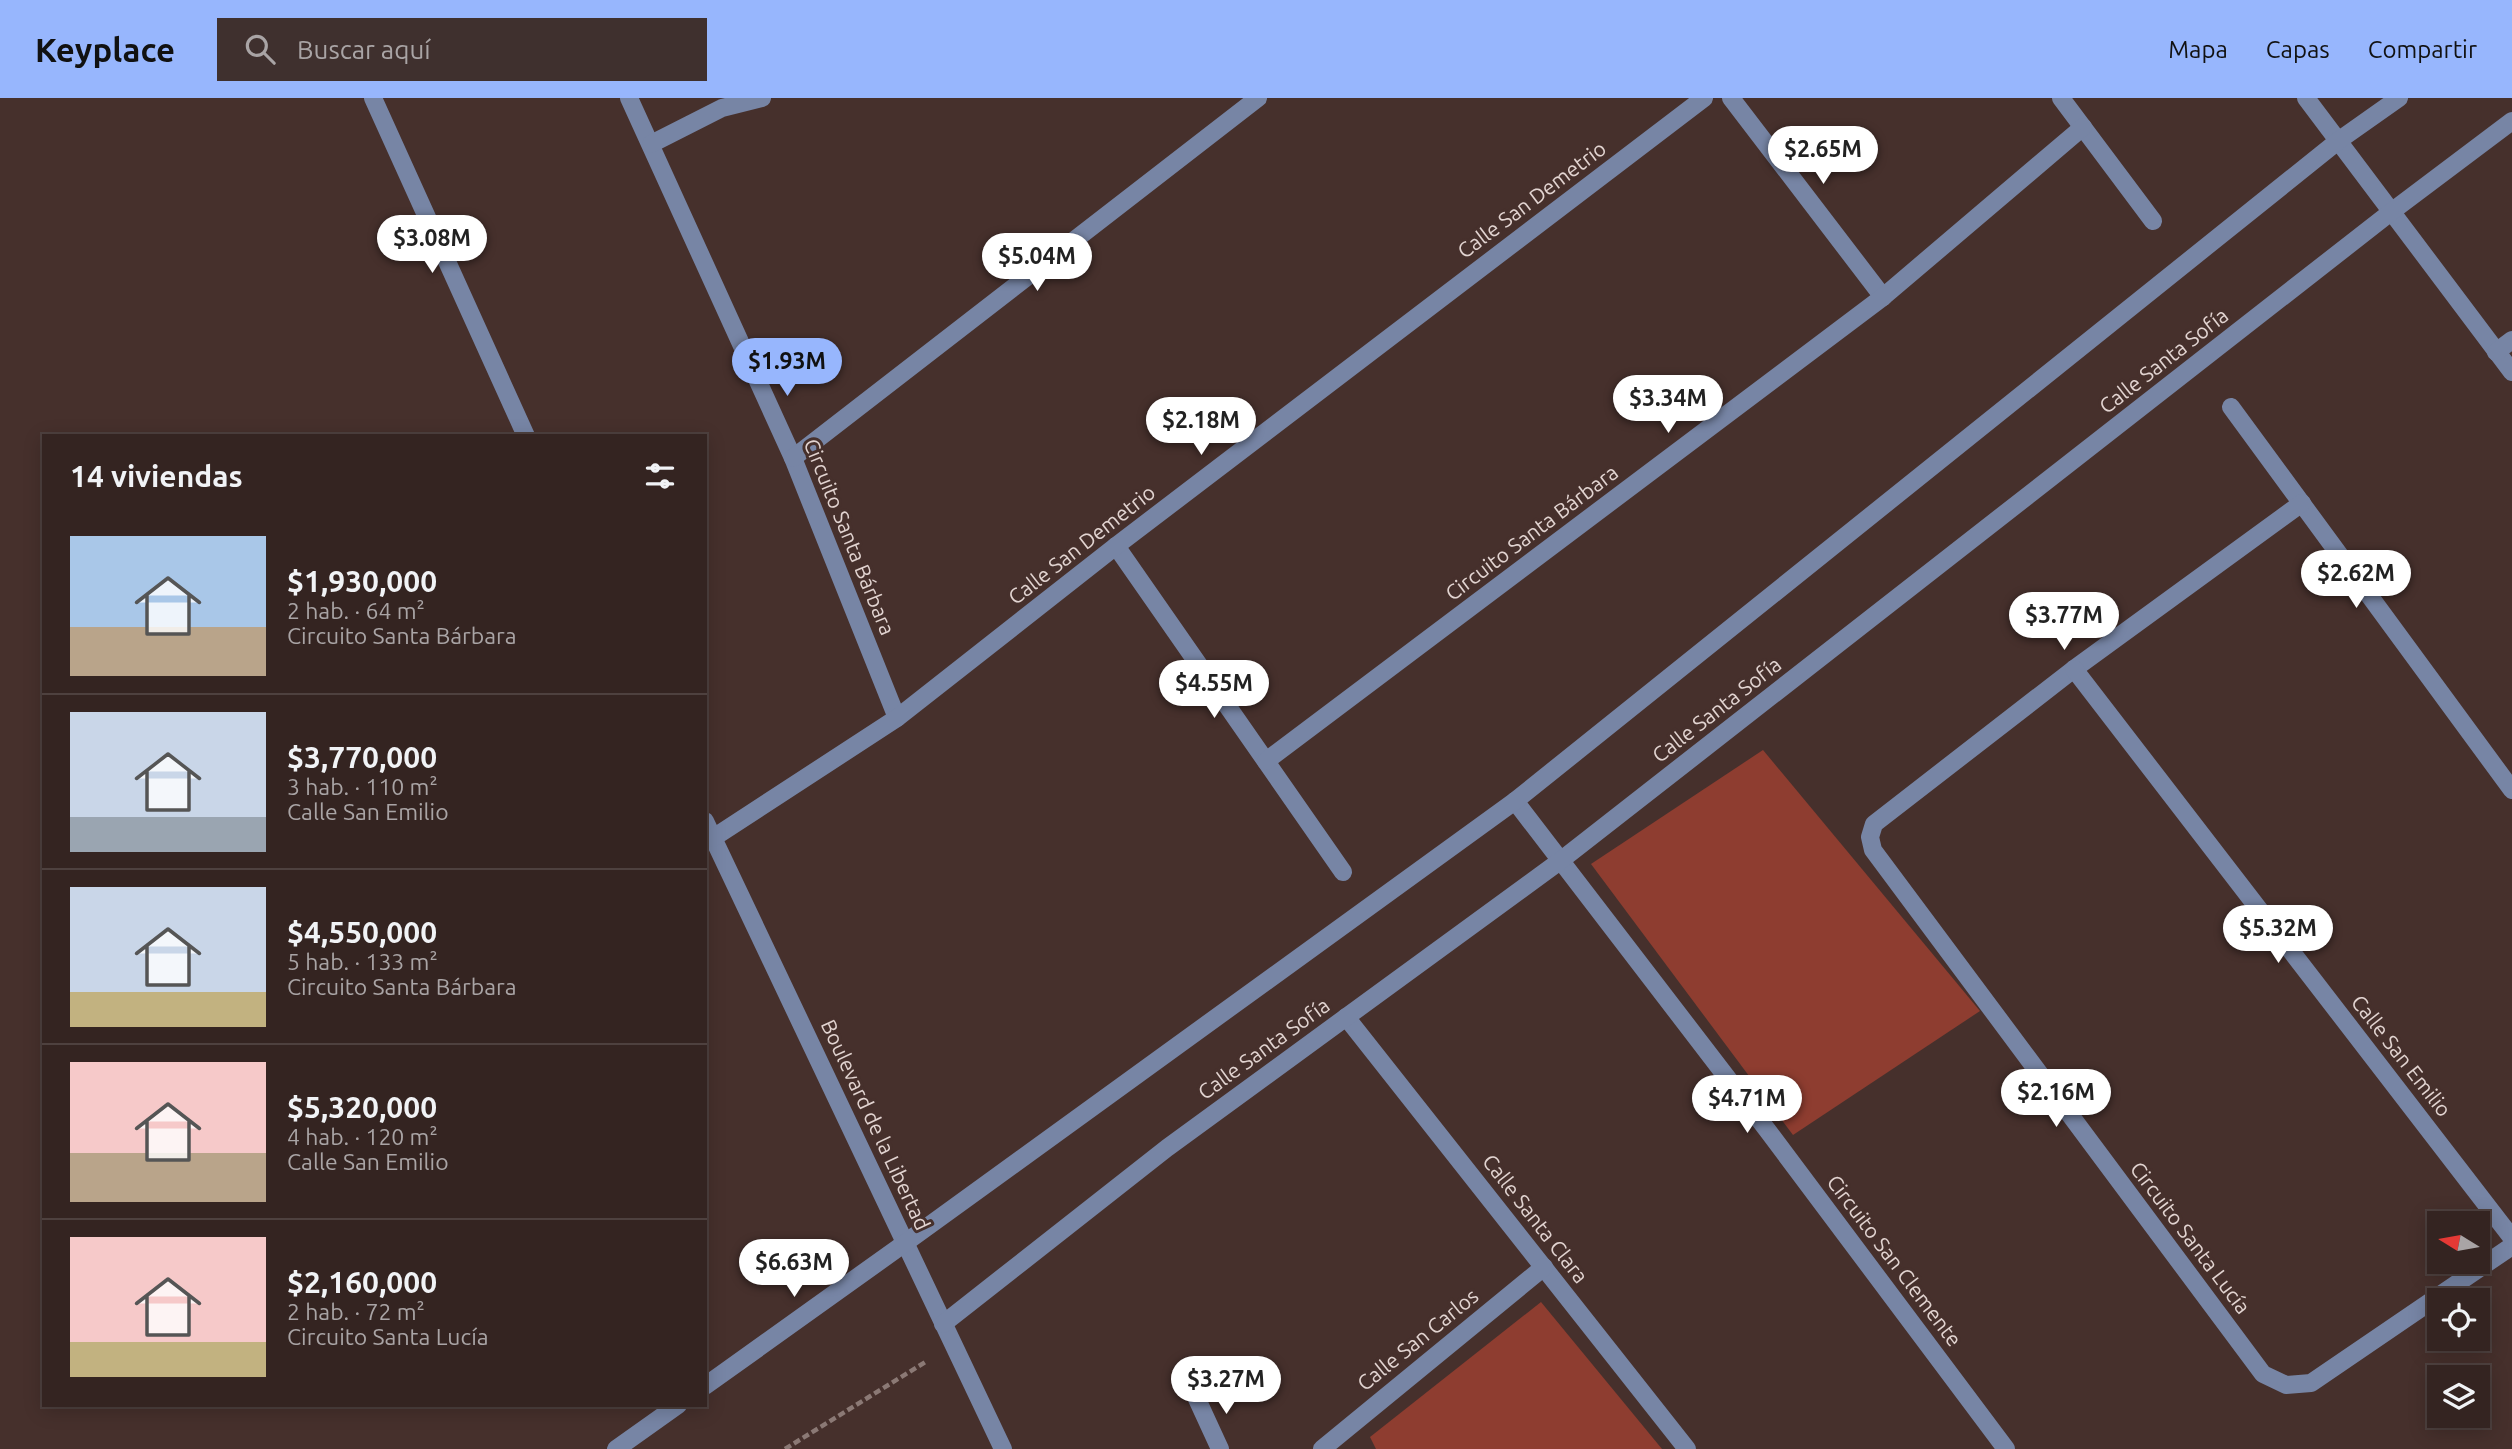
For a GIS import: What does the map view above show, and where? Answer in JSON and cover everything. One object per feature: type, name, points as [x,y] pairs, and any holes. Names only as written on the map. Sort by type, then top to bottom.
[{"type":"street","points":[[373,98],[525,434]]},
{"type":"street","name":"Circuito Santa Bárbara","points":[[629,98],[793,458],[897,718]]},
{"type":"street","points":[[651,144],[722,108],[762,98]]},
{"type":"street","points":[[793,458],[1258,98]]},
{"type":"street","name":"Calle San Demetrio","points":[[713,838],[897,718],[1116,546],[1704,98]]},
{"type":"street","points":[[1731,98],[1884,298]]},
{"type":"street","points":[[2061,98],[2153,221]]},
{"type":"street","points":[[2306,98],[2512,372]]},
{"type":"street","points":[[707,1384],[1515,801],[2338,141],[2399,98]]},
{"type":"street","name":"Calle Santa Sofía","points":[[943,1324],[1167,1148],[1560,861],[2391,212],[2512,121]]},
{"type":"street","name":"Circuito Santa Bárbara","points":[[1266,761],[1884,298],[2082,127]]},
{"type":"street","points":[[2496,352],[2512,340]]},
{"type":"street","points":[[2231,407],[2512,790]]},
{"type":"street","points":[[2074,669],[2302,503]]},
{"type":"street","points":[[1116,546],[1343,872]]},
{"type":"street","name":"Circuito Santa Lucía","points":[[2074,669],[1874,824],[1870,837],[1873,850],[2263,1374],[2286,1385],[2311,1383],[2512,1246]]},
{"type":"street","name":"Calle San Emilio","points":[[2074,669],[2512,1238]]},
{"type":"street","name":"Circuito San Clemente","points":[[1515,801],[1768,1131],[2006,1449]]},
{"type":"street","name":"Boulevard de la Libertad","points":[[707,825],[1003,1449]]},
{"type":"street","name":"Calle Santa Clara","points":[[1346,1017],[1687,1449]]},
{"type":"street","name":"Calle San Carlos","points":[[1322,1449],[1544,1267]]},
{"type":"street","points":[[1197,1399],[1220,1449]]},
{"type":"street","points":[[616,1449],[675,1407]]},
{"type":"path","points":[[785,1449],[954,1345]]},
{"type":"shaded area","points":[[1763,750],[1980,1011],[1793,1135],[1591,864]]},
{"type":"shaded area","points":[[1541,1302],[1662,1449],[1376,1449],[1370,1437]]}]
